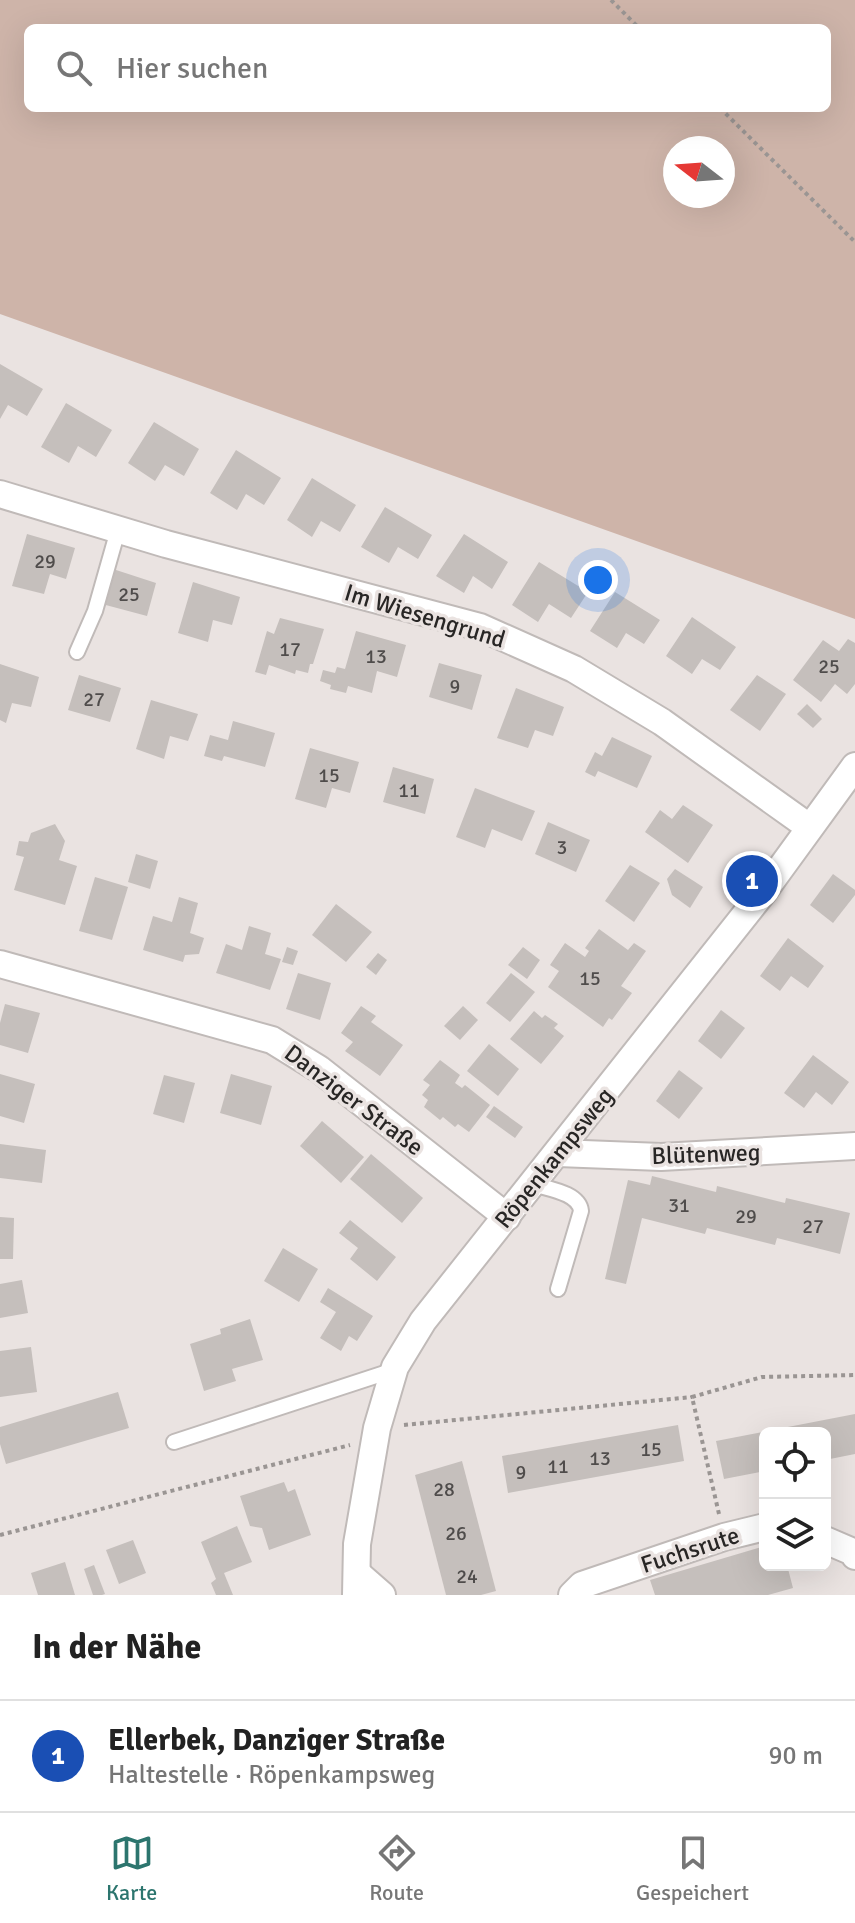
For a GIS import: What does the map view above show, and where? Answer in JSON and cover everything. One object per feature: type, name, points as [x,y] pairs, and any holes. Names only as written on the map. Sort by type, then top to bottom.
[{"type":"street","name":"Im Wiesengrund","points":[[0,494],[118,530],[480,627],[574,669],[662,722],[809,827]]},
{"type":"street","name":"Röpenkampsweg","points":[[357,1584],[357,1544],[376,1433],[395,1370],[423,1321],[774,879],[855,766]]},
{"type":"street","name":"Danziger Straße","points":[[0,964],[272,1040],[319,1069],[507,1217]]},
{"type":"street","name":"Blütenweg","points":[[558,1153],[661,1157],[855,1146]]},
{"type":"street","name":"Fuchsrute","points":[[572,1595],[582,1585],[724,1537],[759,1528]]},
{"type":"street","points":[[831,1543],[853,1552],[855,1556]]},
{"type":"street","points":[[357,1584],[382,1595]]},
{"type":"lane","points":[[77,652],[95,611],[118,530]]},
{"type":"lane","points":[[533,1184],[575,1198],[580,1204],[581,1211],[558,1289]]},
{"type":"lane","points":[[174,1442],[395,1370]]},
{"type":"path","points":[[611,0],[635,24]]},
{"type":"path","points":[[724,112],[855,242]]},
{"type":"path","points":[[0,1535],[376,1433],[692,1397],[762,1377],[855,1375]]},
{"type":"path","points":[[692,1397],[724,1537]]},
{"type":"shaded area","points":[[0,0],[855,0],[855,619],[0,314]]},
{"type":"building","points":[[0,364],[43,389],[27,416],[8,405],[0,419]]},
{"type":"building","points":[[66,403],[112,430],[96,457],[78,446],[69,463],[41,447]]},
{"type":"building","points":[[154,422],[199,449],[184,476],[165,465],[155,481],[128,463]]},
{"type":"building","points":[[236,450],[281,478],[264,505],[246,494],[237,510],[210,493]]},
{"type":"building","points":[[312,478],[356,505],[340,532],[321,521],[312,537],[287,520]]},
{"type":"building","points":[[385,507],[432,535],[418,559],[398,547],[389,563],[361,547]]},
{"type":"building","points":[[27,534],[75,548],[66,579],[50,574],[44,594],[12,586]]},
{"type":"building","points":[[464,534],[508,562],[492,589],[473,576],[464,593],[436,576]]},
{"type":"building","points":[[539,562],[588,592],[571,618],[549,604],[538,622],[512,605]]},
{"type":"building","points":[[113,569],[156,583],[147,616],[102,604]]},
{"type":"building","points":[[193,582],[240,597],[232,625],[213,620],[208,642],[178,633]]},
{"type":"building","points":[[615,592],[660,620],[644,644],[626,633],[617,648],[590,631]]},
{"type":"building","points":[[692,617],[736,647],[720,670],[702,659],[692,674],[666,656]]},
{"type":"building","points":[[280,618],[324,629],[308,673],[296,670],[295,674],[269,665],[266,675],[255,672],[267,631],[274,634]]},
{"type":"building","points":[[356,631],[406,645],[397,677],[377,671],[372,693],[348,686],[346,693],[330,689],[331,685],[320,681],[323,670],[335,673],[337,667],[345,669]]},
{"type":"building","points":[[848,639],[855,643],[855,684],[847,694],[835,684],[821,702],[793,680],[823,640],[839,651]]},
{"type":"building","points":[[439,663],[482,675],[472,710],[429,697]]},
{"type":"building","points":[[0,664],[39,677],[31,707],[12,703],[6,723],[0,720]]},
{"type":"building","points":[[79,675],[121,688],[110,722],[68,710]]},
{"type":"building","points":[[757,675],[786,694],[760,731],[730,710]]},
{"type":"building","points":[[516,688],[564,707],[553,736],[535,730],[528,748],[497,738]]},
{"type":"building","points":[[151,700],[198,714],[188,741],[170,736],[164,759],[136,749]]},
{"type":"building","points":[[807,704],[822,719],[813,728],[797,714]]},
{"type":"building","points":[[233,721],[275,733],[265,767],[224,756],[222,761],[204,756],[210,735],[228,740]]},
{"type":"building","points":[[612,737],[652,756],[637,788],[598,771],[595,777],[585,772],[595,752],[602,756]]},
{"type":"building","points":[[310,748],[359,762],[350,793],[332,788],[326,808],[295,799]]},
{"type":"building","points":[[393,767],[434,779],[425,814],[383,802]]},
{"type":"building","points":[[475,788],[535,811],[522,841],[492,829],[485,848],[456,837]]},
{"type":"building","points":[[683,805],[713,825],[688,863],[645,832],[660,810],[672,819]]},
{"type":"building","points":[[548,822],[590,840],[576,872],[535,854]]},
{"type":"building","points":[[55,824],[65,841],[59,860],[77,866],[65,905],[14,890],[24,857],[16,855],[19,841],[28,842],[31,833]]},
{"type":"building","points":[[136,854],[158,861],[150,889],[128,882]]},
{"type":"building","points":[[630,865],[660,883],[634,922],[605,901]]},
{"type":"building","points":[[675,869],[703,887],[690,908],[672,895],[667,879]]},
{"type":"building","points":[[833,874],[855,890],[855,895],[833,923],[810,905]]},
{"type":"building","points":[[95,877],[128,887],[112,940],[79,931]]},
{"type":"building","points":[[179,897],[198,903],[190,933],[204,938],[199,954],[185,955],[183,962],[143,950],[153,916],[172,922]]},
{"type":"building","points":[[336,904],[372,932],[346,962],[312,935]]},
{"type":"building","points":[[249,926],[271,933],[265,954],[281,959],[270,990],[216,973],[226,944],[242,950]]},
{"type":"building","points":[[599,929],[628,950],[634,943],[646,951],[621,986],[632,993],[603,1027],[548,987],[559,971],[550,965],[565,943],[585,957],[589,951],[585,948]]},
{"type":"building","points":[[788,938],[824,966],[808,988],[791,976],[780,991],[760,976]]},
{"type":"building","points":[[287,947],[298,951],[293,965],[282,962]]},
{"type":"building","points":[[523,947],[540,960],[527,979],[508,965]]},
{"type":"building","points":[[378,953],[387,960],[376,975],[366,967]]},
{"type":"building","points":[[298,973],[331,983],[320,1020],[286,1009]]},
{"type":"building","points":[[511,973],[535,992],[510,1022],[486,1003]]},
{"type":"building","points":[[5,1004],[40,1013],[28,1053],[0,1045],[0,1023]]},
{"type":"building","points":[[361,1006],[376,1016],[371,1022],[403,1045],[380,1076],[345,1051],[353,1042],[341,1033]]},
{"type":"building","points":[[463,1006],[478,1020],[460,1040],[444,1026]]},
{"type":"building","points":[[721,1010],[745,1028],[721,1059],[698,1041]]},
{"type":"building","points":[[534,1011],[558,1024],[554,1028],[564,1036],[541,1064],[510,1039]]},
{"type":"building","points":[[489,1044],[519,1069],[498,1096],[467,1071]]},
{"type":"building","points":[[813,1055],[849,1082],[832,1105],[816,1092],[804,1108],[784,1093]]},
{"type":"building","points":[[440,1060],[460,1075],[455,1083],[462,1088],[465,1085],[490,1105],[469,1132],[458,1124],[455,1127],[443,1117],[440,1120],[424,1107],[428,1100],[422,1095],[430,1085],[423,1080]]},
{"type":"building","points":[[679,1070],[703,1088],[679,1119],[656,1101]]},
{"type":"building","points":[[0,1074],[35,1084],[24,1123],[0,1116]]},
{"type":"building","points":[[231,1074],[272,1086],[261,1125],[220,1113]]},
{"type":"building","points":[[164,1075],[195,1083],[184,1123],[153,1114]]},
{"type":"building","points":[[494,1106],[523,1127],[515,1138],[486,1117]]},
{"type":"building","points":[[322,1121],[364,1157],[341,1183],[300,1146]]},
{"type":"building","points":[[0,1144],[46,1150],[42,1183],[0,1178]]},
{"type":"building","points":[[371,1154],[423,1198],[402,1223],[350,1179]]},
{"type":"building","points":[[652,1176],[716,1192],[717,1186],[785,1203],[786,1198],[850,1213],[840,1254],[777,1238],[775,1245],[707,1228],[705,1234],[642,1218],[626,1284],[605,1279],[628,1180],[650,1185]]},
{"type":"building","points":[[0,1217],[14,1218],[13,1259],[0,1259]]},
{"type":"building","points":[[350,1220],[396,1257],[377,1281],[350,1259],[358,1248],[339,1233]]},
{"type":"building","points":[[283,1248],[318,1269],[299,1302],[264,1281]]},
{"type":"building","points":[[22,1280],[28,1313],[0,1318],[0,1284]]},
{"type":"building","points":[[328,1288],[373,1316],[357,1341],[349,1336],[341,1351],[320,1338],[336,1312],[320,1302]]},
{"type":"building","points":[[250,1319],[263,1360],[232,1369],[236,1381],[204,1391],[190,1344],[221,1334],[220,1329]]},
{"type":"building","points":[[31,1347],[37,1392],[0,1397],[0,1351]]},
{"type":"building","points":[[118,1392],[129,1428],[6,1464],[0,1444],[0,1427]]},
{"type":"building","points":[[855,1414],[855,1454],[831,1459],[831,1427],[788,1427]]},
{"type":"building","points":[[678,1425],[684,1461],[508,1493],[502,1456]]},
{"type":"building","points":[[759,1433],[759,1472],[724,1479],[716,1441]]},
{"type":"building","points":[[462,1461],[496,1591],[481,1595],[446,1595],[415,1475]]},
{"type":"building","points":[[284,1482],[288,1492],[295,1489],[311,1535],[269,1550],[262,1528],[250,1526],[240,1496]]},
{"type":"building","points":[[237,1526],[252,1562],[224,1573],[233,1595],[216,1595],[211,1583],[216,1579],[201,1542]]},
{"type":"building","points":[[133,1540],[146,1573],[119,1584],[106,1550]]},
{"type":"building","points":[[759,1548],[759,1571],[789,1571],[793,1588],[768,1595],[655,1595],[650,1580]]},
{"type":"building","points":[[65,1562],[75,1595],[38,1595],[31,1573]]},
{"type":"building","points":[[94,1565],[105,1594],[102,1595],[93,1595],[84,1569]]},
{"type":"place","name":"Ellerbek, Danziger Straße","points":[[752,881]]}]
